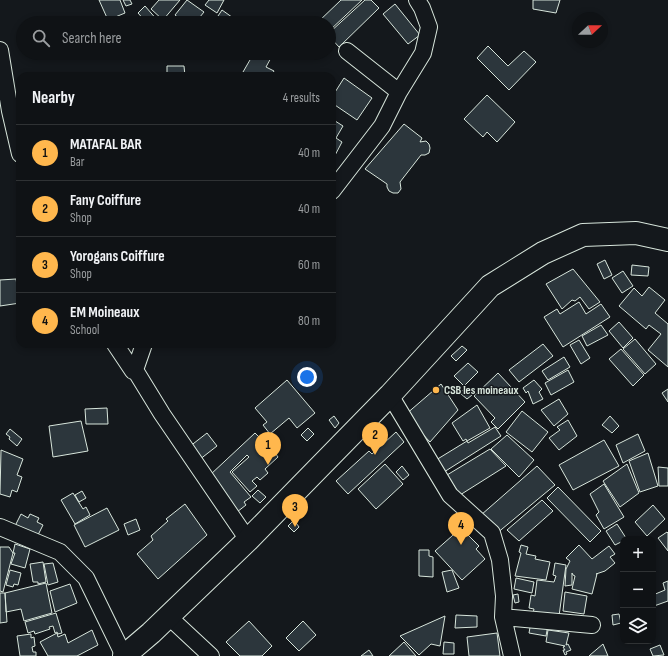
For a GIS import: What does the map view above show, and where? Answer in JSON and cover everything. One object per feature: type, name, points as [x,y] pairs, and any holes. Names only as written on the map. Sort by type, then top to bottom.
[{"type":"main road","points":[[124,656],[248,540],[390,395],[490,286],[543,253],[583,235],[636,233],[668,240]]},
{"type":"street","points":[[336,186],[382,126],[399,92],[423,53],[429,27],[417,0]]},
{"type":"street","points":[[0,50],[10,111],[16,137]]},
{"type":"street","points":[[347,51],[399,92]]},
{"type":"street","points":[[118,348],[133,371],[135,370],[162,414],[248,540]]},
{"type":"street","points":[[135,370],[143,348]]},
{"type":"street","points":[[390,395],[450,495],[492,533],[500,560],[504,596],[503,617],[512,656]]},
{"type":"street","points":[[0,527],[60,552],[86,578],[124,656]]},
{"type":"street","points":[[168,616],[210,656]]},
{"type":"street","points":[[503,617],[592,625]]},
{"type":"building","points":[[99,0],[120,0],[125,13],[118,16],[106,16]]},
{"type":"building","points":[[123,0],[130,0],[132,4],[126,6]]},
{"type":"building","points":[[159,0],[180,0],[166,16],[159,16],[151,9]]},
{"type":"building","points":[[187,0],[204,12],[201,16],[175,15]]},
{"type":"building","points":[[209,0],[224,0],[217,13],[205,5]]},
{"type":"building","points":[[341,0],[362,0],[336,24],[336,16],[324,16]]},
{"type":"building","points":[[365,0],[371,0],[379,8],[339,47],[336,44],[336,27]]},
{"type":"building","points":[[533,0],[560,0],[556,13],[533,9]]},
{"type":"building","points":[[395,4],[420,35],[408,44],[383,14]]},
{"type":"building","points":[[145,6],[154,16],[141,16],[138,13]]},
{"type":"building","points":[[222,10],[230,16],[218,16]]},
{"type":"building","points":[[488,46],[508,66],[524,51],[536,62],[509,90],[477,58]]},
{"type":"building","points":[[250,60],[270,60],[266,67],[274,71],[273,72],[243,72]]},
{"type":"building","points":[[167,66],[184,66],[185,72],[167,72]]},
{"type":"building","points":[[344,78],[372,98],[357,120],[336,106],[336,91]]},
{"type":"building","points":[[487,95],[515,122],[497,142],[487,132],[483,137],[464,119]]},
{"type":"building","points":[[336,122],[343,126],[336,138]]},
{"type":"building","points":[[404,124],[422,138],[420,142],[426,141],[430,148],[429,153],[421,155],[400,182],[401,189],[398,193],[393,193],[389,191],[387,184],[365,169]]},
{"type":"building","points":[[336,138],[342,142],[336,153]]},
{"type":"building","points":[[605,260],[612,275],[604,279],[597,264]]},
{"type":"building","points":[[632,265],[649,267],[648,276],[631,275]]},
{"type":"building","points":[[573,269],[600,302],[589,309],[580,297],[575,301],[572,300],[562,309],[546,284]]},
{"type":"building","points":[[623,271],[633,286],[622,293],[612,278]]},
{"type":"building","points":[[16,279],[16,304],[0,306],[0,280]]},
{"type":"building","points":[[649,287],[665,300],[655,313],[668,324],[668,367],[648,350],[661,334],[649,325],[646,329],[619,306],[634,288],[642,296]]},
{"type":"building","points":[[579,302],[586,314],[601,304],[610,317],[563,347],[544,317],[557,309],[560,314]]},
{"type":"building","points":[[619,322],[633,338],[623,348],[609,331]]},
{"type":"building","points":[[601,325],[608,335],[587,346],[582,336]]},
{"type":"building","points":[[635,339],[656,364],[645,374],[623,349]]},
{"type":"building","points":[[579,340],[590,358],[581,364],[570,345]]},
{"type":"building","points":[[543,344],[553,356],[519,382],[509,370]]},
{"type":"building","points":[[462,346],[467,350],[456,361],[451,356]]},
{"type":"building","points":[[621,349],[644,375],[633,386],[609,359]]},
{"type":"building","points":[[564,357],[570,367],[548,380],[542,371]]},
{"type":"building","points":[[468,363],[478,372],[464,386],[454,376]]},
{"type":"building","points":[[568,370],[574,382],[551,395],[545,383]]},
{"type":"building","points":[[498,373],[525,402],[498,429],[491,422],[495,418],[474,396]]},
{"type":"building","points":[[287,380],[315,413],[297,428],[289,418],[270,434],[263,425],[267,422],[255,408]]},
{"type":"building","points":[[534,380],[542,389],[539,392],[543,399],[533,404],[528,391],[526,393],[523,388]]},
{"type":"building","points":[[441,384],[458,410],[430,442],[405,415]]},
{"type":"building","points":[[465,388],[472,395],[467,399],[460,393]]},
{"type":"building","points":[[668,389],[668,402],[662,393]]},
{"type":"building","points":[[559,399],[568,414],[554,426],[541,410]]},
{"type":"building","points":[[477,405],[490,428],[467,441],[466,439],[463,441],[452,423]]},
{"type":"building","points":[[107,408],[108,424],[86,424],[85,409]]},
{"type":"building","points":[[522,411],[548,432],[532,452],[506,432]]},
{"type":"building","points":[[334,416],[339,423],[335,428],[329,420]]},
{"type":"building","points":[[610,416],[619,426],[612,433],[602,425]]},
{"type":"building","points":[[568,420],[577,436],[559,450],[549,438],[560,430],[557,427]]},
{"type":"building","points":[[81,421],[88,451],[53,457],[49,426]]},
{"type":"building","points":[[495,427],[501,436],[444,472],[436,460],[467,441],[468,443]]},
{"type":"building","points":[[308,428],[314,434],[307,441],[301,435]]},
{"type":"building","points":[[10,429],[22,439],[17,446],[6,434]]},
{"type":"building","points":[[396,432],[404,442],[348,494],[336,481],[369,451],[372,454]]},
{"type":"building","points":[[207,433],[217,446],[199,460],[189,447]]},
{"type":"building","points":[[255,433],[263,441],[265,439],[278,457],[265,469],[268,473],[260,480],[257,477],[252,481],[257,486],[250,492],[232,472],[249,457],[247,455],[230,472],[251,497],[244,502],[246,505],[237,512],[210,475]]},
{"type":"building","points":[[638,434],[645,451],[623,463],[616,445]]},
{"type":"building","points":[[507,435],[534,460],[519,477],[491,449]]},
{"type":"building","points":[[604,440],[619,466],[573,490],[559,465]]},
{"type":"building","points":[[490,449],[506,466],[460,495],[447,475]]},
{"type":"building","points":[[1,450],[23,459],[17,475],[22,477],[17,492],[12,490],[10,497],[0,494]]},
{"type":"building","points":[[648,453],[658,486],[640,492],[629,461]]},
{"type":"building","points":[[385,464],[403,484],[376,509],[358,489]]},
{"type":"building","points":[[627,464],[639,493],[620,507],[603,481]]},
{"type":"building","points":[[402,466],[409,475],[403,480],[396,472]]},
{"type":"building","points":[[537,466],[555,485],[496,534],[481,515]]},
{"type":"building","points":[[658,467],[668,468],[668,486],[659,486]]},
{"type":"building","points":[[604,484],[624,517],[604,529],[596,515],[599,512],[590,494]]},
{"type":"building","points":[[558,487],[601,531],[590,542],[547,498]]},
{"type":"building","points":[[258,490],[266,497],[260,503],[252,496]]},
{"type":"building","points":[[82,491],[86,498],[79,502],[75,495]]},
{"type":"building","points":[[73,493],[83,509],[86,507],[90,515],[75,524],[61,500]]},
{"type":"building","points":[[542,500],[553,511],[519,541],[507,530]]},
{"type":"building","points":[[185,504],[207,535],[158,579],[137,554],[153,540],[151,536],[168,521],[166,519]]},
{"type":"building","points":[[653,505],[665,519],[647,536],[635,522]]},
{"type":"building","points":[[107,508],[119,530],[85,547],[74,525]]},
{"type":"building","points":[[21,514],[28,518],[30,514],[39,518],[37,522],[43,525],[37,537],[15,526]]},
{"type":"building","points":[[136,519],[140,530],[128,535],[124,524]]},
{"type":"building","points":[[294,520],[299,527],[294,532],[288,526]]},
{"type":"building","points":[[617,524],[625,536],[620,536],[620,542],[615,545],[606,531]]},
{"type":"building","points":[[461,528],[479,546],[476,549],[485,559],[462,580],[435,551]]},
{"type":"building","points":[[667,532],[668,533],[668,551],[658,538]]},
{"type":"building","points":[[15,544],[30,549],[25,568],[11,564],[15,553],[13,553]]},
{"type":"building","points":[[521,545],[528,547],[526,554],[536,556],[535,559],[550,562],[546,580],[515,576],[521,553],[519,552]]},
{"type":"building","points":[[579,545],[592,559],[609,546],[615,554],[610,557],[615,563],[605,571],[596,574],[592,594],[572,589],[575,576],[572,573],[572,585],[565,586],[566,569],[570,561],[566,558]]},
{"type":"building","points":[[0,547],[9,547],[13,553],[3,592],[0,591]]},
{"type":"building","points":[[419,550],[429,550],[429,556],[433,557],[433,577],[419,576]]},
{"type":"building","points":[[43,562],[46,582],[38,584],[38,582],[33,582],[30,564]]},
{"type":"building","points":[[53,563],[58,582],[48,585],[44,564]]},
{"type":"building","points":[[555,563],[566,565],[559,616],[533,613],[534,609],[529,608],[531,595],[535,596],[537,580],[554,582],[556,576],[553,575]]},
{"type":"building","points":[[10,570],[21,573],[18,585],[14,584],[13,587],[6,585]]},
{"type":"building","points":[[452,570],[459,588],[447,592],[442,572]]},
{"type":"building","points":[[516,578],[534,582],[532,593],[514,589]]},
{"type":"building","points":[[668,581],[668,601],[656,605],[656,594],[665,590],[663,583]]},
{"type":"building","points":[[46,583],[52,613],[24,621],[21,609],[6,612],[5,593]]},
{"type":"building","points":[[70,584],[77,603],[55,612],[50,591]]},
{"type":"building","points":[[565,592],[587,596],[584,614],[563,611]]},
{"type":"building","points":[[0,593],[5,593],[7,622],[0,623]]},
{"type":"building","points":[[518,594],[519,602],[515,603],[513,595]]},
{"type":"building","points":[[56,613],[62,633],[55,633],[53,626],[49,627],[50,629],[35,634],[34,631],[28,633],[25,622]]},
{"type":"building","points":[[619,614],[620,623],[613,625],[612,615]]},
{"type":"building","points":[[456,615],[477,616],[477,627],[455,628]]},
{"type":"building","points":[[445,616],[440,646],[431,644],[419,655],[400,636]]},
{"type":"building","points":[[249,621],[272,646],[262,656],[240,656],[226,642]]},
{"type":"building","points":[[303,621],[316,635],[299,651],[286,638]]},
{"type":"building","points":[[531,622],[548,625],[546,636],[529,633]]},
{"type":"building","points":[[92,630],[98,645],[77,656],[48,656],[40,642],[57,633],[58,637],[65,634],[68,643]]},
{"type":"building","points":[[548,630],[569,633],[566,645],[568,644],[571,650],[566,652],[567,654],[565,655],[563,650],[565,650],[563,647],[565,646],[546,642]]},
{"type":"building","points":[[497,633],[500,656],[469,656],[467,637]]},
{"type":"building","points":[[31,634],[31,638],[34,637],[35,646],[32,647],[33,652],[36,652],[36,656],[20,656],[17,636]]},
{"type":"building","points":[[404,642],[416,656],[389,656]]},
{"type":"building","points":[[444,642],[454,643],[454,654],[443,654]]},
{"type":"building","points":[[603,644],[608,656],[589,656],[590,655]]},
{"type":"building","points":[[660,645],[664,655],[653,656],[650,649]]},
{"type":"building","points":[[369,650],[373,656],[361,656]]},
{"type":"place","name":"CSB les moineaux","points":[[436,390]]},
{"type":"place","name":"Fany Coiffure","points":[[375,455]]},
{"type":"place","name":"MATAFAL BAR","points":[[268,465]]},
{"type":"place","name":"Yorogans Coiffure","points":[[295,527]]},
{"type":"place","name":"EM Moineaux","points":[[461,545]]}]
